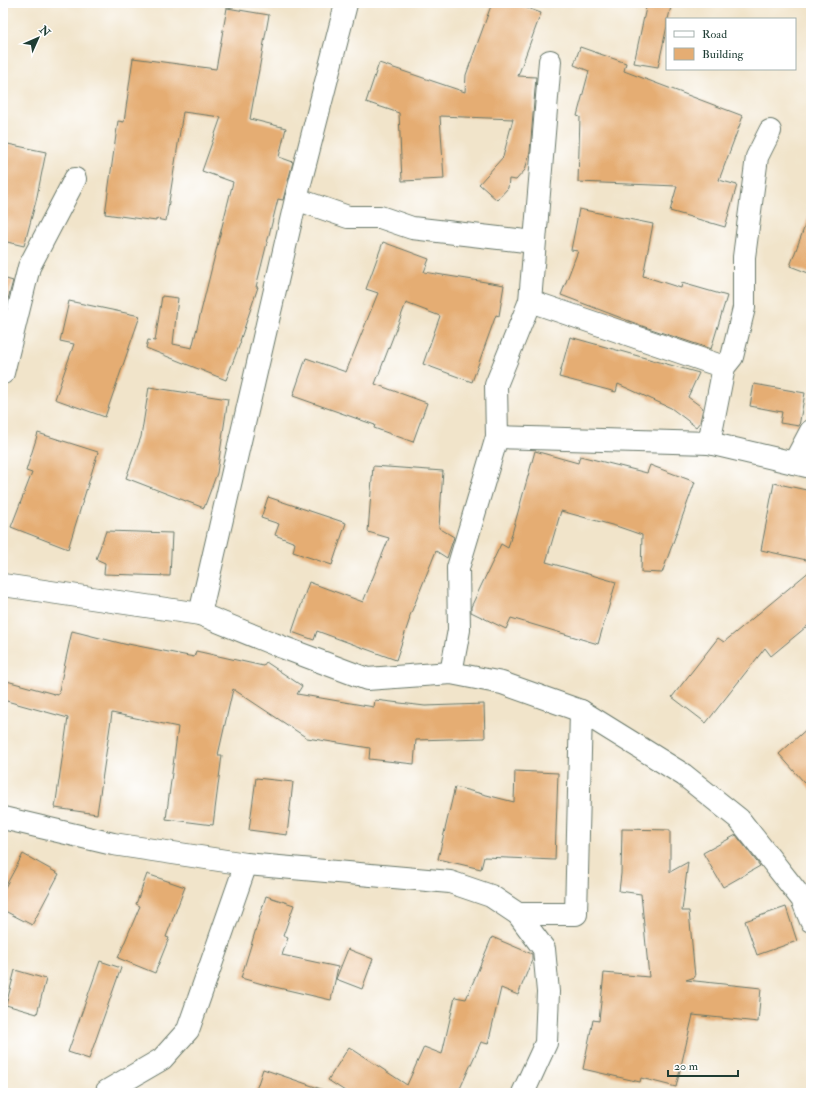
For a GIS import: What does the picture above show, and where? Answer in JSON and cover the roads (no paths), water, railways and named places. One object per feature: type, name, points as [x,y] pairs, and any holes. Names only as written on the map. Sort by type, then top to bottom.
[{"type":"street","points":[[200,614],[296,199],[346,4]]},
{"type":"street","points":[[451,673],[459,630],[458,568],[498,437],[496,385],[530,301],[550,61]]},
{"type":"street","points":[[709,443],[724,367],[732,356],[744,308],[744,257],[756,157],[770,132]]},
{"type":"street","points":[[3,373],[29,267],[75,179]]},
{"type":"street","points":[[296,199],[348,217],[380,217],[412,228],[534,242]]},
{"type":"street","points":[[530,301],[724,367]]},
{"type":"street","points":[[498,437],[709,443],[803,465],[811,431]]},
{"type":"street","points":[[3,585],[200,614],[367,679],[451,673],[502,683],[581,711],[684,775],[739,819],[802,899],[811,921]]},
{"type":"street","points":[[518,914],[576,914],[581,711]]},
{"type":"street","points":[[3,818],[113,844],[246,864],[450,882],[491,896],[518,914],[544,949],[548,992],[546,1044],[522,1093]]},
{"type":"street","points":[[107,1093],[107,1091],[162,1059],[188,1030],[246,864]]}]
